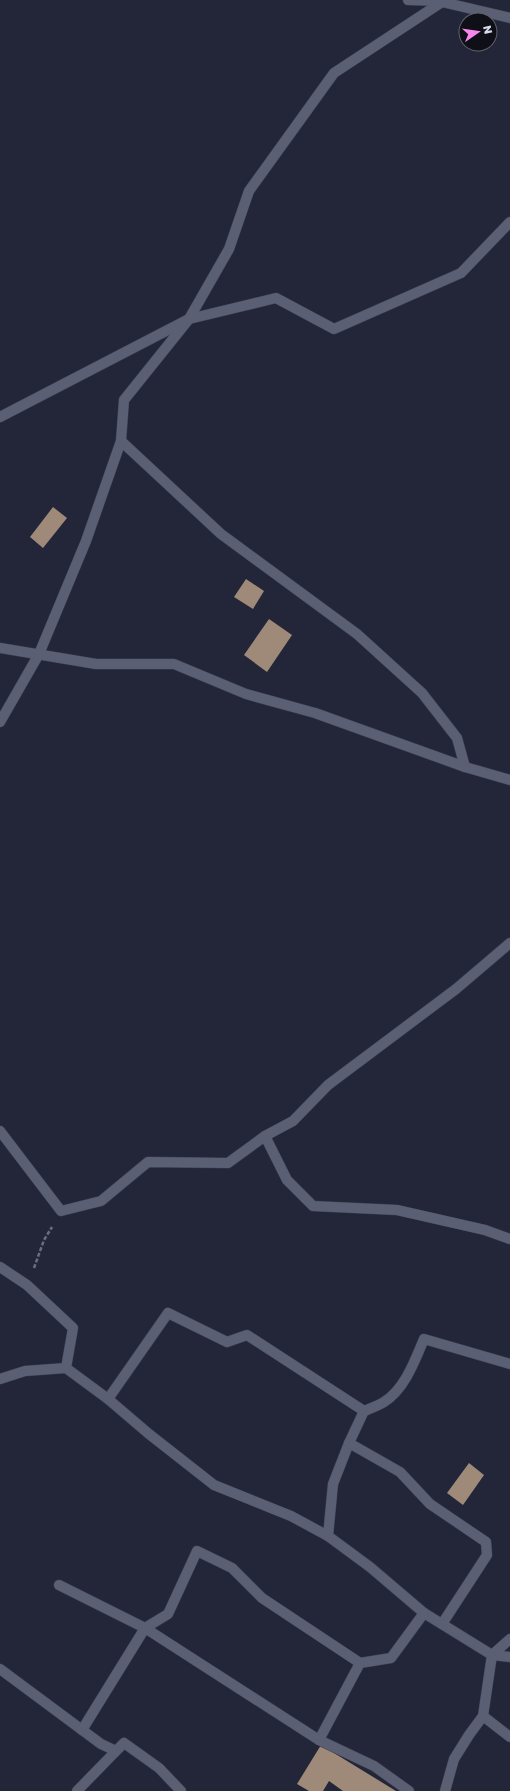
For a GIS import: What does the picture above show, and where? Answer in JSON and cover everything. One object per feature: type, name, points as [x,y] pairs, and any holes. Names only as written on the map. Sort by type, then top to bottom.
[{"type":"street","points":[[408,0],[444,1],[510,18]]},
{"type":"street","points":[[0,722],[39,654],[86,540],[121,441],[124,400],[188,319],[229,249],[249,191],[334,73],[444,1]]},
{"type":"street","points":[[0,417],[188,319],[276,298],[334,329],[461,272],[510,222]]},
{"type":"street","points":[[121,441],[221,534],[357,634],[422,692],[457,738],[465,767]]},
{"type":"street","points":[[0,648],[96,664],[174,664],[246,694],[315,713],[465,767],[510,780]]},
{"type":"street","points":[[0,1132],[61,1211],[101,1201],[148,1162],[228,1163],[265,1136],[293,1121],[328,1085],[456,989],[510,943]]},
{"type":"street","points":[[265,1136],[287,1180],[313,1206],[397,1210],[485,1230],[510,1239]]},
{"type":"street","points":[[0,1267],[27,1285],[73,1328],[66,1368]]},
{"type":"street","points":[[108,1399],[168,1313],[227,1342],[247,1335],[364,1411]]},
{"type":"street","points":[[328,1536],[333,1484],[349,1443],[364,1411],[385,1402],[396,1392],[405,1380],[424,1339],[510,1364]]},
{"type":"street","points":[[0,1379],[25,1371],[66,1368],[108,1399],[149,1434],[214,1485],[291,1516],[328,1536],[370,1567],[424,1613],[492,1655],[510,1657]]},
{"type":"street","points":[[349,1443],[400,1472],[430,1504],[486,1542],[487,1555],[442,1624]]},
{"type":"street","points":[[82,1730],[145,1628],[168,1614],[197,1551],[232,1568],[262,1598],[360,1663],[391,1658],[424,1613]]},
{"type":"street","points":[[59,1585],[145,1628],[319,1740],[374,1766],[409,1791]]},
{"type":"street","points":[[445,1791],[454,1759],[483,1716],[492,1655],[510,1639]]},
{"type":"street","points":[[319,1740],[360,1663]]},
{"type":"street","points":[[0,1669],[101,1744],[116,1750]]},
{"type":"street","points":[[483,1716],[510,1737]]},
{"type":"street","points":[[77,1791],[124,1743],[159,1768],[181,1791]]},
{"type":"path","points":[[27,1285],[44,1240],[61,1211]]},
{"type":"building","points":[[53,507],[67,518],[43,548],[30,537]]},
{"type":"building","points":[[246,579],[264,591],[253,609],[234,597]]},
{"type":"building","points":[[269,619],[292,635],[267,672],[244,655]]},
{"type":"building","points":[[469,1463],[484,1475],[463,1505],[447,1493]]},
{"type":"building","points":[[321,1745],[396,1791],[343,1791],[329,1781],[323,1791],[309,1791],[297,1784]]}]
